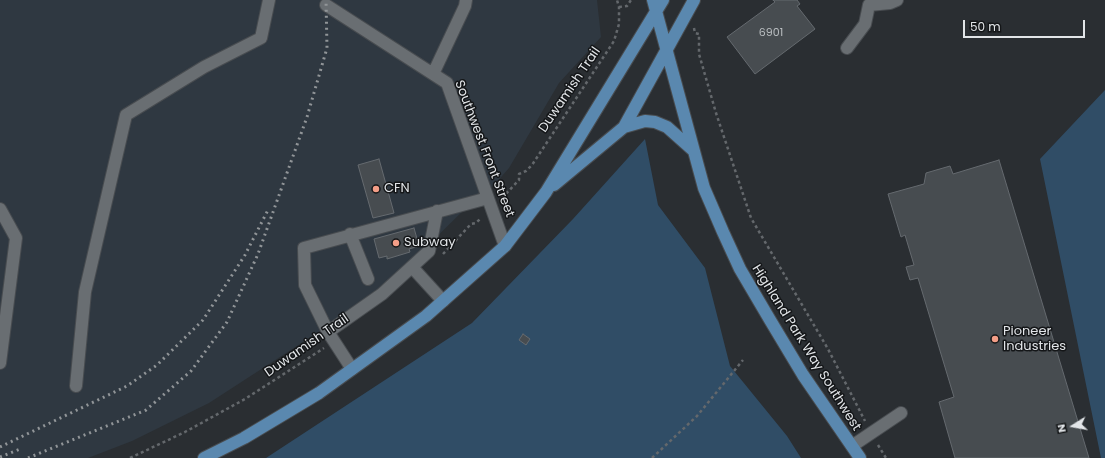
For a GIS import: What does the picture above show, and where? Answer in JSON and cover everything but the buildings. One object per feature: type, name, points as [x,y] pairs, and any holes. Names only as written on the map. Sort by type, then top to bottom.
[{"type":"main road","points":[[204,458],[244,438],[319,393],[426,316],[505,246],[546,192],[654,6],[663,0]]},
{"type":"main road","points":[[546,192],[624,127],[694,0]]},
{"type":"main road","name":"Highland Park Way Southwest","points":[[654,6],[704,188],[740,269],[803,374],[860,458]]},
{"type":"main road","points":[[624,127],[645,121],[655,122],[667,127],[694,151]]},
{"type":"street","points":[[76,386],[85,292],[126,115],[204,67],[261,38],[269,0]]},
{"type":"street","points":[[433,74],[465,6],[466,0]]},
{"type":"street","points":[[847,48],[865,24],[864,3],[897,0]]},
{"type":"street","name":"Southwest Front Street","points":[[326,5],[447,83],[505,246]]},
{"type":"street","points":[[352,369],[331,336],[305,285],[304,248],[350,234],[488,198]]},
{"type":"street","points":[[0,210],[16,238],[0,363]]},
{"type":"street","points":[[331,336],[382,294],[429,251],[437,211]]},
{"type":"street","points":[[350,234],[368,279]]},
{"type":"street","points":[[412,267],[443,301]]},
{"type":"street","points":[[852,446],[900,413]]},
{"type":"path","name":"Duwamish Trail","points":[[519,180],[519,174],[526,171],[532,165],[614,41],[619,24],[620,7],[617,0]]},
{"type":"path","points":[[620,7],[627,6],[631,0]]},
{"type":"path","points":[[695,33],[699,34],[699,54],[751,218],[828,349],[871,433],[886,458]]},
{"type":"path","points":[[440,257],[471,224],[476,223]]},
{"type":"path","name":"Duwamish Trail","points":[[130,458],[185,432],[245,399],[331,336]]},
{"type":"path","points":[[652,458],[697,416],[743,360]]},
{"type":"shaded area","points":[[0,0],[597,0],[601,37],[559,83],[509,168],[495,184],[469,205],[405,268],[337,320],[209,403],[132,441],[88,458],[0,458]]},
{"type":"shaded area","points":[[1105,90],[1105,458],[1101,458],[1040,159]]},
{"type":"shaded area","points":[[645,139],[658,205],[705,268],[730,366],[787,436],[801,458],[266,458],[472,323],[573,219]]},
{"type":"railway","points":[[28,458],[146,410],[191,371],[227,322],[258,254],[307,117],[327,48],[326,0]]},
{"type":"railway","points":[[0,447],[127,386],[157,365],[203,320],[245,255],[269,208]]},
{"type":"railway","points":[[0,457],[20,449]]},
{"type":"place","name":"CFN","points":[[376,189]]},
{"type":"place","name":"Subway","points":[[396,243]]},
{"type":"place","name":"Pioneer Industries","points":[[995,339]]}]
